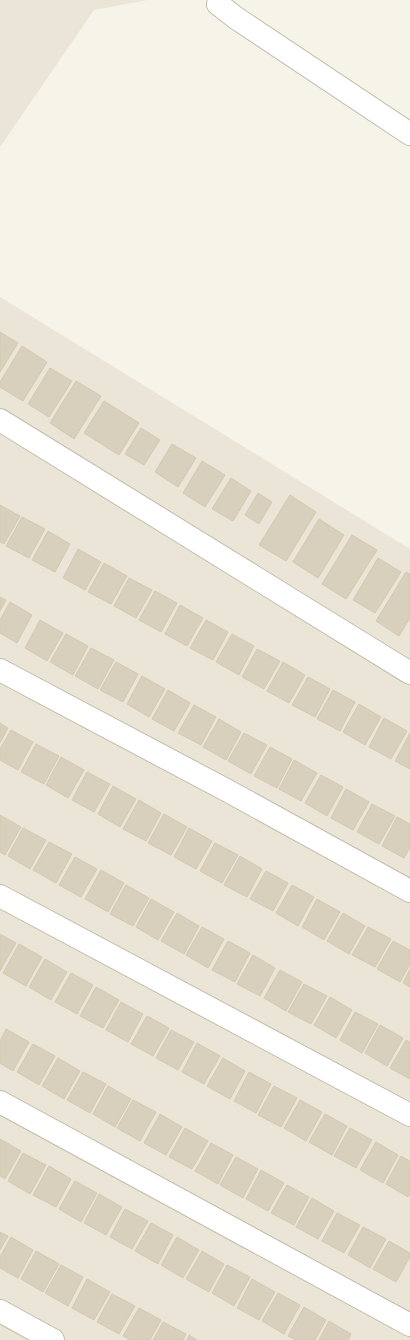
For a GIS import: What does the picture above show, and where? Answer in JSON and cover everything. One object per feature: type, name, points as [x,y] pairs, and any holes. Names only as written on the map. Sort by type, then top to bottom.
[{"type":"street","points":[[219,0],[218,4],[236,18],[410,134]]},
{"type":"street","points":[[0,420],[410,673]]},
{"type":"street","points":[[0,670],[410,890]]},
{"type":"street","points":[[0,896],[410,1115]]},
{"type":"street","points":[[0,1102],[410,1325]]},
{"type":"street","points":[[0,1311],[53,1340]]},
{"type":"shaded area","points":[[0,0],[147,0],[94,10],[0,147]]},
{"type":"shaded area","points":[[0,297],[410,549],[410,1340],[0,1340]]},
{"type":"building","points":[[0,332],[18,343],[0,372]]},
{"type":"building","points":[[22,346],[47,362],[23,401],[0,387],[0,382]]},
{"type":"building","points":[[50,368],[72,381],[49,417],[28,404]]},
{"type":"building","points":[[76,381],[101,396],[74,439],[50,423]]},
{"type":"building","points":[[104,401],[139,423],[119,455],[84,433]]},
{"type":"building","points":[[141,428],[160,440],[144,465],[125,454]]},
{"type":"building","points":[[172,444],[196,458],[178,487],[155,472]]},
{"type":"building","points":[[202,461],[225,475],[205,507],[183,493]]},
{"type":"building","points":[[231,478],[251,491],[233,521],[212,509]]},
{"type":"building","points":[[258,493],[272,502],[259,524],[245,515]]},
{"type":"building","points":[[290,495],[316,512],[286,561],[259,545]]},
{"type":"building","points":[[0,505],[20,516],[4,544],[0,542]]},
{"type":"building","points":[[22,517],[45,529],[29,558],[6,546]]},
{"type":"building","points":[[319,519],[344,535],[318,578],[293,562]]},
{"type":"building","points":[[48,531],[70,544],[55,572],[32,560]]},
{"type":"building","points":[[352,535],[377,550],[346,599],[322,584]]},
{"type":"building","points":[[78,549],[101,562],[85,590],[63,578]]},
{"type":"building","points":[[378,558],[401,572],[375,613],[353,600]]},
{"type":"building","points":[[104,563],[127,576],[111,604],[88,592]]},
{"type":"building","points":[[406,572],[410,574],[410,618],[399,636],[376,621]]},
{"type":"building","points":[[129,578],[152,590],[136,618],[114,606]]},
{"type":"building","points":[[155,591],[177,603],[161,632],[139,620]]},
{"type":"building","points":[[0,597],[6,600],[0,611]]},
{"type":"building","points":[[10,602],[32,615],[17,643],[0,633],[0,620]]},
{"type":"building","points":[[180,605],[203,618],[187,646],[165,634]]},
{"type":"building","points":[[40,620],[63,633],[47,661],[25,648]]},
{"type":"building","points":[[206,620],[228,632],[213,660],[190,648]]},
{"type":"building","points":[[66,634],[88,646],[73,675],[50,662]]},
{"type":"building","points":[[232,634],[254,646],[239,675],[216,662]]},
{"type":"building","points":[[91,648],[114,660],[98,689],[75,676]]},
{"type":"building","points":[[257,649],[280,661],[264,689],[242,677]]},
{"type":"building","points":[[116,662],[138,674],[123,702],[100,690]]},
{"type":"building","points":[[283,662],[305,675],[289,703],[267,691]]},
{"type":"building","points":[[142,676],[165,689],[149,717],[127,704]]},
{"type":"building","points":[[308,677],[330,689],[315,717],[292,705]]},
{"type":"building","points":[[168,690],[190,703],[174,731],[152,719]]},
{"type":"building","points":[[333,690],[355,702],[340,731],[317,719]]},
{"type":"building","points":[[359,704],[381,717],[365,745],[343,732]]},
{"type":"building","points":[[194,705],[216,717],[201,745],[178,733]]},
{"type":"building","points":[[384,718],[407,731],[391,759],[369,747]]},
{"type":"building","points":[[219,719],[241,732],[226,760],[203,747]]},
{"type":"building","points":[[0,723],[8,728],[0,743]]},
{"type":"building","points":[[11,730],[33,742],[18,770],[0,760],[0,749]]},
{"type":"building","points":[[244,733],[267,745],[251,774],[228,761]]},
{"type":"building","points":[[410,733],[410,769],[395,761]]},
{"type":"building","points":[[36,744],[59,756],[44,784],[21,772]]},
{"type":"building","points":[[270,747],[292,759],[277,788],[254,776]]},
{"type":"building","points":[[61,757],[84,770],[68,798],[46,785]]},
{"type":"building","points":[[294,760],[317,773],[301,801],[279,789]]},
{"type":"building","points":[[87,772],[110,784],[94,812],[72,800]]},
{"type":"building","points":[[321,775],[343,787],[327,816],[305,803]]},
{"type":"building","points":[[113,786],[136,799],[120,827],[98,814]]},
{"type":"building","points":[[346,789],[369,802],[353,830],[331,818]]},
{"type":"building","points":[[139,800],[161,813],[146,841],[123,829]]},
{"type":"building","points":[[372,804],[395,816],[379,844],[357,832]]},
{"type":"building","points":[[164,814],[187,827],[171,855],[148,843]]},
{"type":"building","points":[[0,815],[21,827],[5,855],[0,852]]},
{"type":"building","points":[[397,817],[410,824],[410,848],[404,858],[382,846]]},
{"type":"building","points":[[23,828],[46,840],[30,869],[8,856]]},
{"type":"building","points":[[189,828],[212,841],[196,869],[174,857]]},
{"type":"building","points":[[49,842],[72,854],[56,883],[33,870]]},
{"type":"building","points":[[215,843],[238,855],[222,883],[200,871]]},
{"type":"building","points":[[240,856],[262,869],[247,897],[224,885]]},
{"type":"building","points":[[75,857],[97,869],[81,897],[59,885]]},
{"type":"building","points":[[101,870],[124,883],[108,912],[85,899]]},
{"type":"building","points":[[266,871],[288,883],[273,911],[250,899]]},
{"type":"building","points":[[126,885],[149,898],[133,926],[110,914]]},
{"type":"building","points":[[292,885],[314,897],[298,926],[276,913]]},
{"type":"building","points":[[151,899],[174,912],[158,940],[136,927]]},
{"type":"building","points":[[317,899],[340,912],[324,940],[302,927]]},
{"type":"building","points":[[177,913],[199,926],[184,954],[161,941]]},
{"type":"building","points":[[343,913],[365,926],[349,954],[327,941]]},
{"type":"building","points":[[202,927],[224,939],[208,968],[186,955]]},
{"type":"building","points":[[368,927],[391,939],[375,967],[352,955]]},
{"type":"building","points":[[0,934],[16,943],[0,971]]},
{"type":"building","points":[[228,941],[250,953],[235,982],[212,970]]},
{"type":"building","points":[[393,941],[410,950],[410,964],[400,982],[377,969]]},
{"type":"building","points":[[19,944],[42,957],[26,986],[3,973]]},
{"type":"building","points":[[253,955],[275,968],[260,996],[237,984]]},
{"type":"building","points":[[45,959],[67,972],[51,1000],[29,987]]},
{"type":"building","points":[[410,969],[410,987],[403,983]]},
{"type":"building","points":[[280,970],[302,982],[286,1011],[264,998]]},
{"type":"building","points":[[71,973],[93,985],[77,1014],[55,1002]]},
{"type":"building","points":[[304,984],[327,996],[311,1024],[288,1012]]},
{"type":"building","points":[[96,987],[119,1000],[103,1028],[80,1016]]},
{"type":"building","points":[[330,997],[352,1010],[336,1038],[314,1025]]},
{"type":"building","points":[[121,1002],[143,1014],[128,1042],[106,1030]]},
{"type":"building","points":[[355,1012],[378,1024],[362,1053],[340,1040]]},
{"type":"building","points":[[147,1016],[169,1028],[153,1056],[131,1044]]},
{"type":"building","points":[[380,1025],[403,1038],[387,1066],[365,1053]]},
{"type":"building","points":[[6,1029],[29,1042],[13,1071],[0,1063],[0,1041]]},
{"type":"building","points":[[171,1030],[194,1042],[178,1070],[156,1058]]},
{"type":"building","points":[[406,1040],[410,1042],[410,1079],[390,1068]]},
{"type":"building","points":[[197,1043],[220,1056],[204,1084],[182,1072]]},
{"type":"building","points":[[33,1044],[55,1056],[39,1085],[17,1072]]},
{"type":"building","points":[[58,1058],[80,1071],[64,1099],[42,1086]]},
{"type":"building","points":[[223,1058],[245,1071],[230,1099],[207,1086]]},
{"type":"building","points":[[83,1072],[106,1084],[90,1113],[67,1100]]},
{"type":"building","points":[[249,1072],[271,1084],[256,1113],[234,1101]]},
{"type":"building","points":[[108,1086],[131,1099],[115,1127],[93,1114]]},
{"type":"building","points":[[274,1086],[297,1098],[281,1127],[258,1115]]},
{"type":"building","points":[[133,1100],[156,1112],[140,1141],[117,1128]]},
{"type":"building","points":[[300,1100],[322,1112],[306,1141],[284,1128]]},
{"type":"building","points":[[160,1114],[182,1127],[166,1155],[144,1143]]},
{"type":"building","points":[[325,1114],[347,1126],[332,1155],[309,1142]]},
{"type":"building","points":[[185,1128],[208,1141],[192,1169],[169,1157]]},
{"type":"building","points":[[350,1128],[372,1140],[356,1168],[334,1156]]},
{"type":"building","points":[[0,1139],[21,1151],[5,1179],[0,1176]]},
{"type":"building","points":[[376,1142],[398,1155],[383,1183],[360,1170]]},
{"type":"building","points":[[211,1143],[233,1155],[218,1184],[195,1171]]},
{"type":"building","points":[[23,1153],[46,1165],[30,1194],[8,1181]]},
{"type":"building","points":[[401,1156],[410,1161],[410,1194],[408,1197],[386,1184]]},
{"type":"building","points":[[236,1157],[258,1169],[243,1198],[220,1185]]},
{"type":"building","points":[[49,1166],[71,1179],[56,1207],[33,1195]]},
{"type":"building","points":[[261,1170],[284,1183],[268,1211],[246,1199]]},
{"type":"building","points":[[75,1181],[97,1193],[81,1222],[59,1209]]},
{"type":"building","points":[[287,1185],[309,1197],[294,1225],[271,1213]]},
{"type":"building","points":[[99,1194],[122,1207],[106,1235],[84,1223]]},
{"type":"building","points":[[312,1198],[334,1211],[318,1239],[296,1227]]},
{"type":"building","points":[[125,1209],[148,1221],[132,1249],[110,1237]]},
{"type":"building","points":[[337,1213],[360,1225],[344,1253],[322,1241]]},
{"type":"building","points":[[151,1223],[173,1235],[158,1264],[135,1251]]},
{"type":"building","points":[[363,1227],[386,1239],[370,1268],[348,1255]]},
{"type":"building","points":[[0,1232],[8,1236],[0,1250]]},
{"type":"building","points":[[11,1237],[33,1250],[18,1278],[0,1268],[0,1257]]},
{"type":"building","points":[[177,1237],[199,1250],[183,1278],[161,1265]]},
{"type":"building","points":[[389,1241],[410,1253],[410,1257],[396,1282],[373,1269]]},
{"type":"building","points":[[36,1251],[59,1264],[43,1292],[21,1279]]},
{"type":"building","points":[[202,1251],[224,1264],[209,1292],[186,1279]]},
{"type":"building","points":[[61,1265],[83,1277],[68,1306],[45,1293]]},
{"type":"building","points":[[227,1265],[250,1277],[234,1306],[212,1293]]},
{"type":"building","points":[[87,1279],[110,1292],[94,1320],[72,1308]]},
{"type":"building","points":[[252,1279],[275,1292],[259,1320],[237,1308]]},
{"type":"building","points":[[278,1293],[300,1305],[284,1334],[262,1321]]},
{"type":"building","points":[[112,1294],[135,1306],[119,1334],[97,1322]]},
{"type":"building","points":[[304,1307],[326,1320],[315,1340],[296,1340],[288,1336]]},
{"type":"building","points":[[139,1308],[161,1320],[150,1340],[130,1340],[123,1336]]},
{"type":"building","points":[[329,1321],[351,1334],[348,1340],[319,1340]]},
{"type":"building","points":[[163,1322],[186,1334],[183,1340],[153,1340]]},
{"type":"building","points":[[189,1335],[197,1340],[187,1340]]}]
